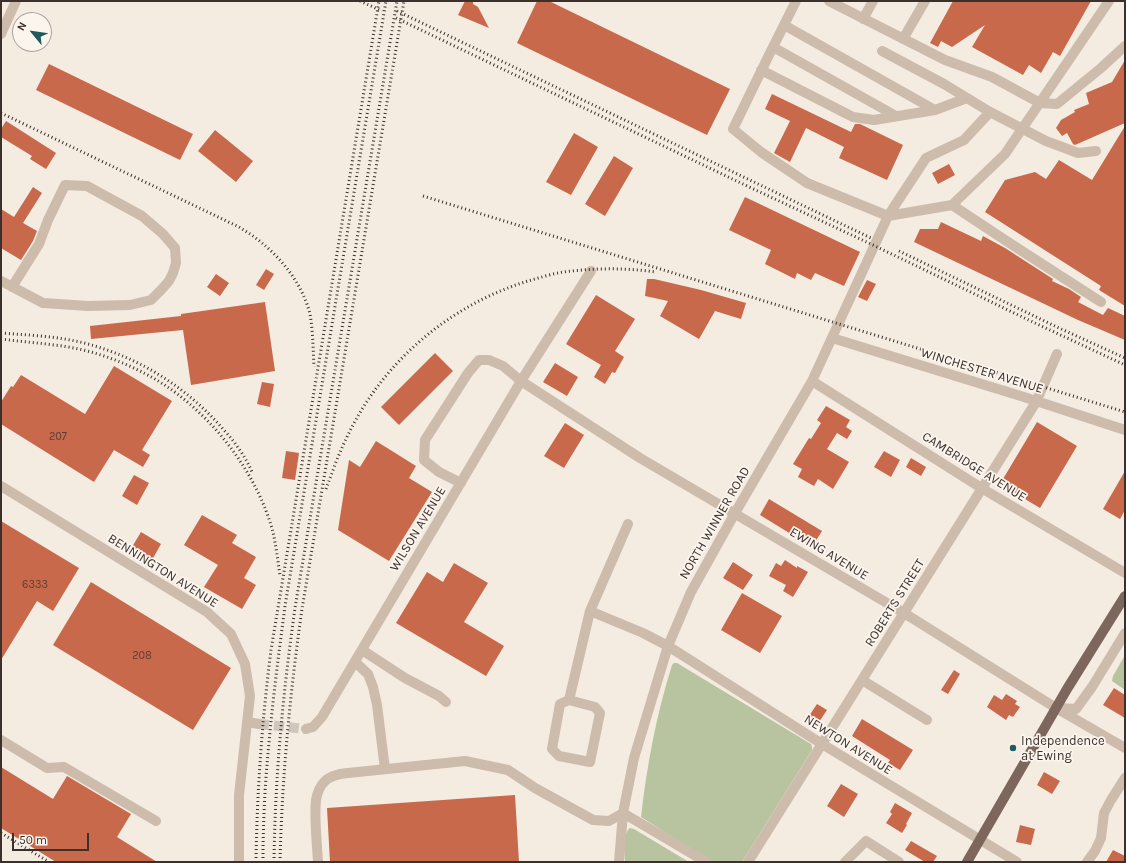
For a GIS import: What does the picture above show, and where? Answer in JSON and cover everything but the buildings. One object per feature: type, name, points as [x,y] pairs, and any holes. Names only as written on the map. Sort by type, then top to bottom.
[{"type":"main road","points":[[967,862],[1067,689],[1125,596]]},
{"type":"street","points":[[1,34],[16,1]]},
{"type":"street","points":[[796,1],[772,47],[733,129],[761,152],[807,183],[888,216],[952,205],[1005,154],[1109,1]]},
{"type":"street","points":[[863,19],[874,1]]},
{"type":"street","points":[[903,39],[926,1]]},
{"type":"street","points":[[835,3],[863,19],[945,60],[992,77],[1040,103],[1056,104],[1101,68],[1125,46]]},
{"type":"street","points":[[784,25],[935,110]]},
{"type":"street","points":[[772,47],[896,116]]},
{"type":"street","points":[[882,51],[990,112],[1046,141],[1078,153],[1096,151]]},
{"type":"street","points":[[761,70],[853,117],[874,120],[935,110],[967,98]]},
{"type":"street","name":"NORTH WINNER ROAD","points":[[619,862],[623,813],[634,758],[668,646],[691,592],[812,381],[888,216],[926,158],[964,140],[990,112]]},
{"type":"street","points":[[1,281],[12,287],[43,303],[88,306],[130,305],[151,300],[161,290],[173,272],[176,263],[175,248],[163,234],[142,216],[87,186],[66,184],[48,220],[39,244],[12,287]]},
{"type":"street","points":[[952,205],[1101,302]]},
{"type":"street","name":"WILSON AVENUE","points":[[306,729],[313,727],[318,723],[522,380],[591,271]]},
{"type":"street","name":"WINCHESTER AVENUE","points":[[832,338],[1024,397],[1125,430]]},
{"type":"street","name":"ROBERTS STREET","points":[[748,862],[983,489],[1036,402],[1057,354]]},
{"type":"street","name":"EWING AVENUE","points":[[461,483],[439,472],[424,460],[425,440],[468,373],[479,360],[488,360],[503,366],[640,458],[904,613],[1056,708],[1125,748]]},
{"type":"street","name":"CAMBRIDGE AVENUE","points":[[812,381],[983,489],[1124,570]]},
{"type":"street","name":"BENNINGTON AVENUE","points":[[1,486],[207,612],[231,634],[245,664],[250,696],[247,722]]},
{"type":"street","points":[[569,700],[590,611],[628,524]]},
{"type":"street","name":"NEWTON AVENUE","points":[[590,611],[643,633],[668,646],[822,744],[1017,862]]},
{"type":"street","points":[[1056,708],[1076,709],[1092,687],[1125,633]]},
{"type":"street","points":[[362,650],[405,678],[439,696],[446,702]]},
{"type":"street","points":[[355,662],[368,674],[373,687],[377,704],[385,769]]},
{"type":"street","points":[[862,680],[927,720]]},
{"type":"street","points":[[569,700],[595,707],[600,713],[590,762],[559,756],[552,749],[560,704],[569,700]]},
{"type":"street","points":[[239,862],[239,795],[247,722],[259,724]]},
{"type":"street","points":[[1,740],[48,768],[64,767],[156,821]]},
{"type":"street","points":[[318,862],[315,811],[316,799],[319,789],[325,781],[332,776],[348,772],[465,761],[508,770],[535,788],[593,820],[608,821],[623,813],[706,862]]},
{"type":"street","points":[[1087,862],[1102,838],[1104,813],[1110,800],[1125,778]]},
{"type":"street","points":[[845,862],[866,841],[899,862]]},
{"type":"green space","points":[[1125,655],[1125,690],[1112,681],[1113,676]]},
{"type":"green space","points":[[674,663],[677,663],[811,744],[812,750],[742,862],[712,862],[641,817],[649,760],[657,722],[666,684]]},
{"type":"green space","points":[[630,828],[689,862],[625,862],[625,839],[627,831]]},
{"type":"tunnel","points":[[259,724],[306,729]]},
{"type":"railway","points":[[360,1],[382,11]]},
{"type":"railway","points":[[256,862],[260,756],[271,650],[379,1]]},
{"type":"railway","points":[[263,862],[264,802],[274,692],[285,606],[386,1]]},
{"type":"railway","points":[[274,862],[280,735],[295,608],[397,1]]},
{"type":"railway","points":[[280,862],[287,735],[302,609],[404,1]]},
{"type":"railway","points":[[397,11],[873,239]]},
{"type":"railway","points":[[396,18],[1125,365]]},
{"type":"railway","points":[[1,113],[239,227],[259,241],[285,266],[298,284],[303,294],[310,314],[314,367]]},
{"type":"railway","points":[[423,196],[1125,412]]},
{"type":"railway","points":[[899,251],[1125,358]]},
{"type":"railway","points":[[326,489],[350,431],[365,405],[382,381],[402,358],[424,338],[448,320],[473,304],[500,291],[528,281],[555,274],[593,269],[624,269],[656,272]]},
{"type":"railway","points":[[1,333],[50,337],[80,342],[120,355],[140,364],[176,386],[208,413],[236,444],[252,472]]},
{"type":"railway","points":[[1,339],[80,349],[128,365],[163,384],[199,412],[216,429],[231,448],[256,488],[266,510],[273,532],[280,576]]},
{"type":"railway","points":[[1,833],[49,862]]},
{"type":"place","name":"Independence at Ewing","points":[[1013,748]]}]
